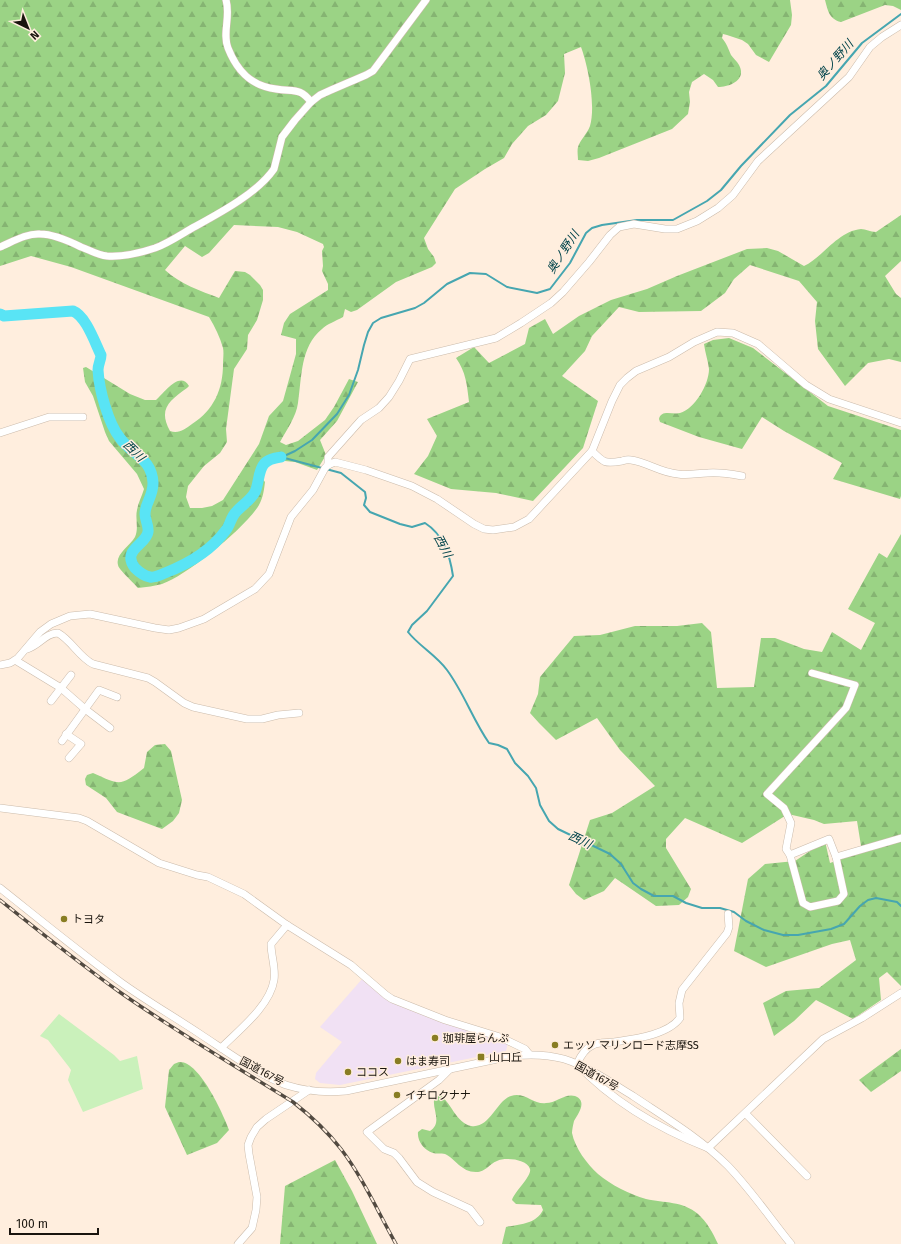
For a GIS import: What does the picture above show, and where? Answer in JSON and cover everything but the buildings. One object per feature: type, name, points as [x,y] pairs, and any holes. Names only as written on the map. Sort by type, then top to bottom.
[{"type":"street","points":[[226,0],[228,9],[225,41],[231,57],[238,69],[244,75],[259,84],[277,89],[299,91],[307,96],[312,102]]},
{"type":"street","points":[[0,247],[27,236],[40,233],[61,239],[96,254],[120,256],[155,248],[215,216],[241,199],[265,179],[274,169],[282,137],[312,102],[320,95],[366,75],[373,70],[426,0]]},
{"type":"street","points":[[328,465],[328,457],[361,420],[378,408],[389,396],[399,381],[410,359],[496,338],[522,323],[552,303],[589,262],[610,235],[619,227],[634,224],[665,229],[677,229],[697,221],[718,208],[733,194],[758,161],[849,77],[870,47],[882,37],[901,25]]},
{"type":"street","points":[[0,665],[10,663],[15,660],[40,632],[51,624],[70,616],[90,614],[169,630],[204,619],[255,589],[269,574],[289,521],[312,490],[325,468],[335,462],[386,476],[412,486],[437,499],[484,529],[493,530],[514,527],[529,519],[592,451],[612,401],[620,385],[627,378],[636,372],[669,357],[697,340],[717,332],[733,333],[758,344],[806,385],[823,396],[901,424]]},
{"type":"street","points":[[0,433],[49,417],[83,416]]},
{"type":"street","points":[[592,451],[602,461],[609,464],[628,459],[638,461],[665,472],[676,474],[689,475],[708,472],[742,476]]},
{"type":"street","points":[[25,649],[32,648],[50,634],[58,633],[63,636],[86,660],[93,664],[148,678],[156,682],[184,703],[193,707],[235,715],[247,719],[262,719],[278,715],[299,713]]},
{"type":"street","points":[[15,660],[61,688],[110,728]]},
{"type":"street","points":[[790,855],[828,840],[836,857],[844,894],[838,901],[810,907],[803,903],[790,855],[786,849],[792,823],[784,808],[767,794],[846,708],[855,685],[812,673]]},
{"type":"street","points":[[50,701],[71,675]]},
{"type":"street","points":[[70,758],[81,744],[64,738],[99,690],[117,697]]},
{"type":"street","points":[[0,808],[79,818],[87,821],[159,863],[197,876],[208,878],[244,894],[287,925],[351,965],[392,999],[445,1020],[500,1037],[525,1049],[529,1054]]},
{"type":"street","points":[[836,857],[901,838]]},
{"type":"street","name":"国道167号","points":[[0,888],[120,982],[221,1048],[274,1079],[286,1084],[309,1090],[329,1092],[354,1090],[512,1056],[529,1054],[557,1057],[577,1064],[592,1071],[690,1133],[708,1148],[734,1173],[770,1215],[788,1243]]},
{"type":"street","points":[[728,914],[729,926],[727,933],[682,990],[679,1003],[680,1018],[678,1022],[659,1033],[631,1040],[591,1046],[580,1057],[577,1064],[603,1089],[627,1106],[687,1140],[708,1148],[746,1114],[823,1039],[862,1018],[901,993]]},
{"type":"street","points":[[221,1048],[260,1008],[270,993],[274,980],[271,944],[287,925]]},
{"type":"street","points":[[450,1069],[439,1080],[367,1132],[384,1149],[394,1153],[417,1182],[433,1192],[470,1209],[480,1222]]},
{"type":"street","points":[[238,1244],[252,1228],[256,1210],[257,1197],[248,1154],[248,1145],[251,1137],[257,1127],[266,1118],[290,1104],[309,1090]]},
{"type":"street","points":[[746,1114],[807,1176]]},
{"type":"shaded area","points":[[363,978],[381,995],[508,1043],[506,1051],[340,1085],[320,1083],[315,1079],[316,1073],[342,1042],[320,1027]]},
{"type":"green space","points":[[0,0],[790,0],[792,15],[791,25],[769,62],[756,55],[748,44],[742,40],[723,34],[722,38],[741,70],[741,75],[736,82],[727,86],[718,87],[713,80],[704,74],[692,82],[689,92],[690,102],[688,114],[672,129],[588,161],[578,160],[578,147],[590,126],[592,117],[592,97],[586,64],[581,47],[564,54],[565,73],[558,101],[546,115],[528,126],[512,144],[504,158],[455,189],[424,238],[436,263],[432,267],[396,282],[357,310],[351,312],[345,309],[343,317],[324,327],[315,336],[310,344],[303,363],[297,408],[291,423],[280,442],[286,445],[298,441],[325,420],[349,379],[358,382],[337,421],[320,440],[326,455],[317,470],[295,462],[275,460],[270,465],[264,466],[261,477],[265,482],[263,494],[259,505],[252,515],[215,550],[186,571],[162,584],[138,588],[118,565],[119,557],[135,537],[137,530],[137,510],[144,489],[137,474],[109,441],[93,396],[85,382],[83,368],[86,367],[130,394],[145,400],[156,400],[172,384],[181,380],[185,382],[189,386],[175,397],[167,406],[165,411],[165,417],[170,431],[179,431],[189,426],[206,412],[216,398],[219,390],[223,373],[223,348],[215,328],[209,317],[71,267],[31,256],[0,266]],"holes":[[[234,225],[278,227],[297,232],[323,244],[322,271],[328,284],[328,290],[290,314],[284,323],[281,335],[296,339],[296,354],[283,401],[269,416],[259,444],[223,500],[212,506],[190,508],[186,497],[188,486],[204,466],[220,453],[227,442],[226,429],[234,369],[247,349],[248,335],[257,320],[263,300],[263,290],[250,275],[245,272],[235,271],[219,298],[184,283],[165,270],[185,246],[202,257],[209,253]]]},
{"type":"green space","points":[[825,0],[901,0],[901,10],[893,6],[885,5],[841,22],[831,17]]},
{"type":"green space","points":[[901,215],[901,261],[885,276],[896,294],[901,298],[901,362],[889,359],[868,363],[845,386],[818,349],[815,321],[817,302],[799,281],[750,265],[734,279],[725,293],[701,311],[639,312],[619,307],[592,336],[585,351],[562,376],[598,401],[583,448],[533,501],[496,493],[451,489],[414,474],[428,456],[437,436],[427,419],[469,402],[467,384],[456,358],[474,347],[489,363],[525,344],[529,328],[545,319],[553,334],[579,316],[611,300],[647,289],[747,249],[767,248],[778,251],[804,266],[818,257],[845,234],[861,229],[876,232]]},
{"type":"green space","points":[[729,338],[753,348],[828,406],[901,430],[900,499],[833,479],[842,463],[762,417],[742,449],[699,437],[660,422],[659,419],[662,414],[680,413],[686,411],[696,401],[704,388],[707,382],[709,369],[704,344],[713,340]]},
{"type":"green space","points":[[901,534],[901,986],[887,972],[879,978],[881,1000],[853,1019],[816,1000],[794,1021],[774,1036],[763,1003],[786,991],[819,988],[856,960],[850,940],[832,944],[766,967],[734,951],[748,879],[765,864],[795,861],[825,841],[830,863],[862,852],[857,821],[824,824],[788,814],[742,843],[685,818],[666,839],[666,848],[691,889],[688,897],[679,905],[656,906],[615,878],[604,891],[584,900],[576,894],[569,885],[590,820],[612,813],[655,786],[620,750],[597,718],[556,740],[530,713],[538,694],[540,677],[574,636],[600,635],[635,626],[677,626],[702,623],[711,632],[717,688],[754,687],[761,638],[775,638],[804,649],[822,652],[832,632],[861,650],[875,623],[848,609],[879,553],[887,558]]},
{"type":"green space","points":[[165,744],[171,751],[182,800],[179,813],[173,821],[162,829],[117,812],[106,798],[86,785],[85,779],[87,775],[93,773],[115,782],[124,781],[130,778],[144,768],[147,752],[155,745]]},
{"type":"green space","points":[[59,1014],[120,1061],[137,1056],[143,1089],[83,1112],[68,1080],[71,1070],[48,1040],[40,1036]]},
{"type":"green space","points":[[901,1049],[901,1071],[871,1092],[859,1080]]},
{"type":"green space","points":[[179,1062],[187,1064],[202,1078],[216,1101],[229,1130],[217,1143],[187,1155],[165,1107],[169,1070],[174,1064]]},
{"type":"green space","points":[[439,1094],[461,1121],[471,1126],[478,1126],[483,1123],[501,1103],[511,1096],[520,1095],[542,1103],[550,1103],[571,1095],[579,1098],[581,1101],[581,1108],[574,1121],[572,1133],[579,1150],[594,1170],[609,1182],[633,1195],[646,1199],[673,1203],[692,1210],[707,1224],[718,1244],[502,1244],[506,1227],[528,1223],[540,1215],[543,1210],[541,1205],[516,1204],[512,1200],[516,1192],[526,1180],[530,1169],[525,1163],[520,1161],[505,1159],[494,1162],[482,1171],[476,1172],[462,1168],[445,1154],[434,1153],[427,1150],[420,1142],[418,1132],[422,1129],[430,1131],[434,1127],[436,1117],[434,1101],[435,1097]]},
{"type":"green space","points":[[335,1160],[352,1191],[377,1244],[280,1244],[285,1186]]},
{"type":"waterway","name":"奥ノ野川","points":[[282,457],[312,440],[337,414],[349,395],[358,370],[368,332],[373,323],[381,318],[415,308],[424,303],[447,284],[470,273],[486,274],[507,287],[537,293],[550,289],[570,263],[586,233],[592,228],[602,225],[637,220],[673,220],[707,201],[721,190],[741,166],[790,115],[826,86],[862,43],[901,14]]},
{"type":"waterway","name":"西川","points":[[0,314],[4,316],[73,311],[82,318],[90,330],[101,355],[98,368],[99,378],[102,396],[108,415],[120,438],[145,462],[152,475],[153,488],[145,510],[148,532],[143,541],[132,552],[131,557],[131,562],[135,568],[144,575],[154,577],[174,569],[198,556],[220,538],[229,526],[234,514],[253,495],[264,464],[274,458],[281,457]]},
{"type":"waterway","name":"西川","points":[[281,457],[322,468]]},
{"type":"waterway","name":"西川","points":[[326,469],[341,473],[365,492],[366,498],[364,505],[370,512],[400,524],[412,527],[425,523],[432,528],[445,546],[453,576],[427,611],[412,625],[408,632],[447,670],[489,743],[507,749],[515,763],[528,776],[536,788],[540,805],[549,821],[558,829],[610,854],[621,864],[633,883],[654,896],[673,896],[686,903],[702,908],[720,908],[734,912],[746,921],[764,930],[783,935],[798,935],[831,929],[844,924],[860,906],[868,900],[876,898],[897,902],[901,906]]},
{"type":"railway","points":[[0,900],[121,993],[185,1035],[293,1102],[306,1113],[330,1136],[349,1160],[396,1244]]},
{"type":"place","name":"トヨタ","points":[[64,919]]},
{"type":"place","name":"珈琲屋らんぷ","points":[[435,1038]]},
{"type":"place","name":"エッソ マリンロード志摩SS","points":[[555,1045]]},
{"type":"place","name":"山口丘","points":[[481,1057]]},
{"type":"place","name":"はま寿司","points":[[398,1061]]},
{"type":"place","name":"ココス","points":[[348,1072]]},
{"type":"place","name":"イチロクナナ","points":[[397,1095]]}]
